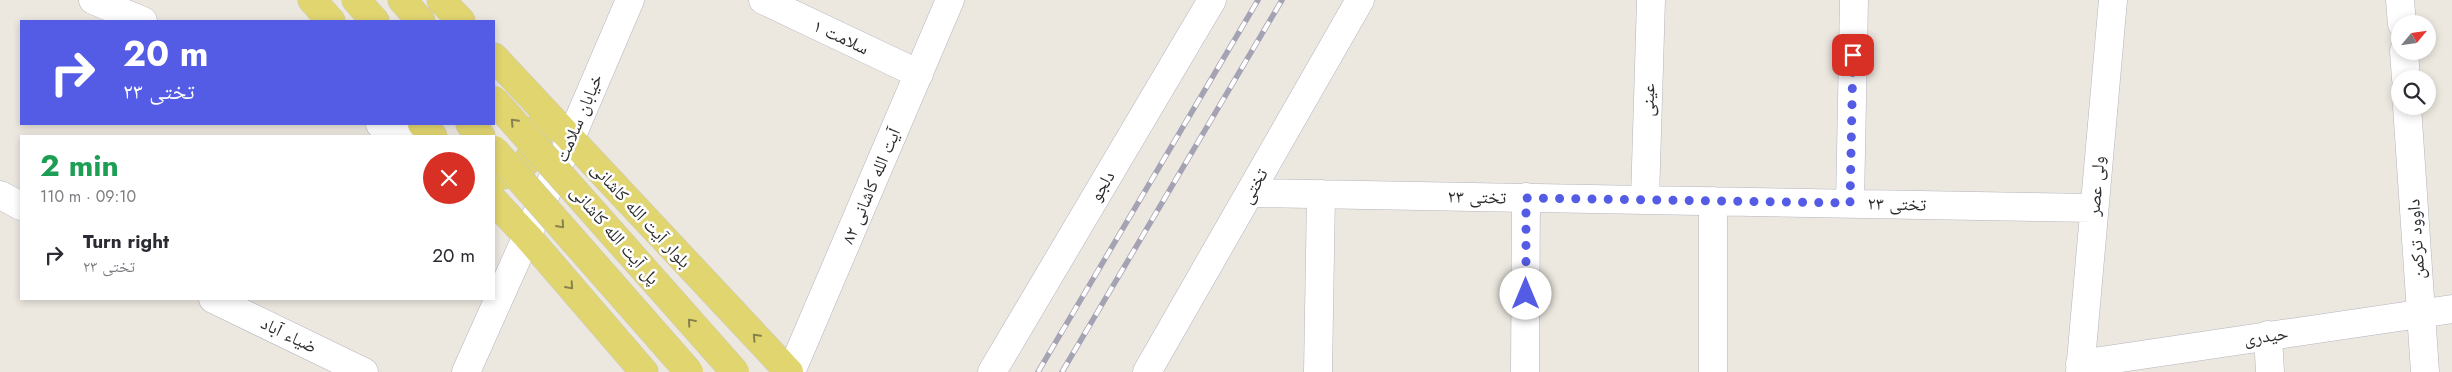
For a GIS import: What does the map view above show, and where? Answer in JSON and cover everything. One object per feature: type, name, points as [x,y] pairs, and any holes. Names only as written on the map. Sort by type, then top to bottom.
[{"type":"main road","points":[[312,0],[330,20]]},
{"type":"main road","points":[[356,0],[374,20]]},
{"type":"main road","points":[[402,0],[420,20]]},
{"type":"main road","points":[[441,0],[460,20]]},
{"type":"main road","name":"بلوار آیت الله کاشانی","points":[[495,58],[790,372]]},
{"type":"main road","points":[[495,177],[508,175],[527,162],[539,142],[540,120],[532,98]]},
{"type":"main road","name":"پل آیت الله کاشانی","points":[[495,101],[735,372]]},
{"type":"main road","points":[[423,125],[432,135]]},
{"type":"main road","points":[[471,125],[480,135]]},
{"type":"main road","name":"پل آیت الله کاشانی","points":[[495,151],[689,372]]},
{"type":"main road","points":[[495,203],[527,236],[644,372]]},
{"type":"street","points":[[92,0],[141,20]]},
{"type":"street","name":"خیابان سلامت","points":[[466,372],[570,140],[630,0]]},
{"type":"street","name":"سلامت ۱","points":[[763,0],[919,74]]},
{"type":"street","name":"آیت الله کاشانی ۸۲","points":[[790,372],[950,0]]},
{"type":"street","name":"دلجو","points":[[992,372],[1212,0]]},
{"type":"street","name":"تختی","points":[[1147,372],[1360,0]]},
{"type":"street","name":"عینی","points":[[1645,199],[1652,0]]},
{"type":"street","points":[[1850,203],[1854,0]]},
{"type":"street","name":"ولی عصر","points":[[2080,368],[2113,0]]},
{"type":"street","points":[[2400,0],[2401,15]]},
{"type":"street","name":"داوود ترکمن","points":[[2408,115],[2425,372]]},
{"type":"street","points":[[382,125],[406,135]]},
{"type":"street","name":"تختی ۲۳","points":[[1250,193],[2094,208]]},
{"type":"street","points":[[1318,372],[1321,194]]},
{"type":"street","points":[[0,195],[20,205]]},
{"type":"street","points":[[1525,372],[1526,198]]},
{"type":"street","points":[[1712,372],[1713,201]]},
{"type":"street","name":"ضیاء آباد","points":[[215,300],[364,372]]},
{"type":"street","name":"حیدری","points":[[2080,368],[2268,335],[2452,309]]},
{"type":"street","points":[[2268,335],[2270,372]]},
{"type":"railway","points":[[1038,372],[1258,0]]},
{"type":"railway","points":[[1062,372],[1282,0]]},
{"type":"route","points":[[1526,294],[1526,198],[1850,203],[1853,55]]}]
